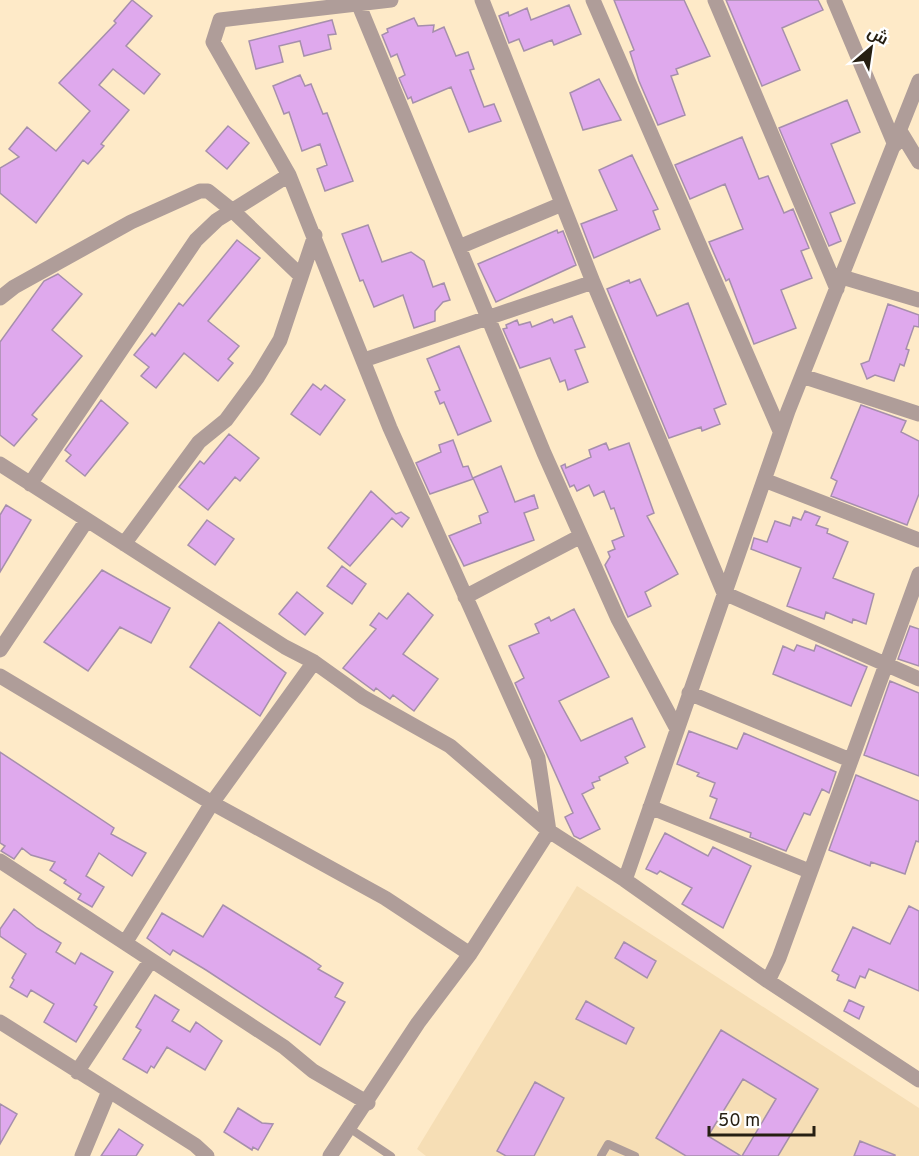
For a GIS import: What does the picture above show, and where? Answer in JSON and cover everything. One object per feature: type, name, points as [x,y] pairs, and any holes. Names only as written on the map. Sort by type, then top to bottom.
[{"type":"street","points":[[330,1156],[368,1103],[418,1023],[470,954],[549,831],[538,758],[390,428],[315,235],[289,175],[213,42],[220,20],[391,0]]},
{"type":"street","points":[[482,0],[593,282],[724,593],[919,679]]},
{"type":"street","points":[[593,0],[780,431]]},
{"type":"street","points":[[715,0],[839,283]]},
{"type":"street","points":[[834,0],[898,138],[919,162]]},
{"type":"street","points":[[358,3],[581,537],[618,619],[676,729]]},
{"type":"street","points":[[625,880],[780,431],[919,81]]},
{"type":"street","points":[[30,484],[196,240],[233,211],[289,175]]},
{"type":"street","points":[[0,298],[14,287],[131,222],[200,191],[208,191],[233,211],[301,276]]},
{"type":"street","points":[[459,248],[562,204]]},
{"type":"street","points":[[124,544],[199,442],[226,420],[257,378],[280,340],[315,235]]},
{"type":"street","points":[[364,360],[593,282]]},
{"type":"street","points":[[839,283],[919,300]]},
{"type":"street","points":[[802,376],[919,414]]},
{"type":"street","points":[[0,464],[285,647],[314,662],[363,697],[450,746],[549,831],[625,880],[768,981],[919,1080]]},
{"type":"street","points":[[764,480],[919,540]]},
{"type":"street","points":[[0,650],[87,520]]},
{"type":"street","points":[[465,597],[581,537]]},
{"type":"street","points":[[768,981],[779,958],[919,574]]},
{"type":"street","points":[[125,943],[212,803],[314,662]]},
{"type":"street","points":[[0,676],[212,803],[385,898],[470,954]]},
{"type":"street","points":[[689,693],[850,760]]},
{"type":"street","points":[[650,807],[809,871]]},
{"type":"street","points":[[0,861],[284,1047],[313,1071],[368,1103]]},
{"type":"street","points":[[77,1072],[151,960]]},
{"type":"street","points":[[0,1022],[195,1145],[207,1156]]},
{"type":"street","points":[[82,1156],[109,1091]]},
{"type":"lane","points":[[349,1128],[391,1156]]},
{"type":"lane","points":[[601,1156],[608,1144],[635,1156]]},
{"type":"shaded area","points":[[577,886],[919,1108],[919,1156],[426,1156],[417,1149]]},
{"type":"building","points":[[132,0],[152,16],[126,46],[160,74],[144,94],[113,69],[99,85],[129,110],[101,144],[104,146],[88,164],[83,160],[36,223],[0,193],[0,168],[19,157],[9,149],[27,127],[56,151],[90,111],[59,83],[116,23],[114,21]]},
{"type":"building","points":[[614,0],[684,0],[710,56],[676,69],[678,74],[671,76],[685,115],[658,125],[639,81],[630,52],[634,50]]},
{"type":"building","points":[[726,0],[818,0],[823,10],[782,28],[800,70],[762,86]]},
{"type":"building","points":[[569,5],[581,34],[554,45],[552,40],[524,51],[519,39],[509,43],[499,16],[508,12],[509,16],[527,8],[531,20]]},
{"type":"building","points":[[414,18],[418,26],[434,25],[433,32],[444,27],[456,56],[468,52],[474,69],[470,70],[484,107],[494,104],[501,121],[469,132],[451,87],[413,103],[411,97],[408,99],[399,78],[405,75],[397,54],[391,57],[382,35],[388,32],[387,29]]},
{"type":"building","points":[[332,20],[336,34],[328,35],[331,49],[304,56],[300,41],[279,46],[283,62],[256,69],[249,41]]},
{"type":"building","points":[[300,75],[305,86],[311,84],[323,114],[327,113],[353,181],[325,191],[317,169],[327,165],[320,144],[302,151],[289,112],[284,114],[273,86]]},
{"type":"building","points":[[599,79],[621,120],[583,130],[570,93]]},
{"type":"building","points":[[847,100],[860,132],[831,144],[855,203],[830,213],[841,241],[829,246],[779,128]]},
{"type":"building","points":[[228,126],[249,143],[227,169],[206,151]]},
{"type":"building","points":[[742,137],[759,179],[768,176],[784,213],[793,209],[809,248],[801,251],[812,278],[781,290],[796,328],[754,344],[729,279],[726,281],[709,242],[743,229],[725,184],[690,199],[675,165]]},
{"type":"building","points":[[632,155],[658,209],[653,211],[660,229],[594,258],[581,224],[617,210],[599,170]]},
{"type":"building","points":[[368,225],[382,262],[411,252],[424,261],[433,287],[444,283],[450,300],[443,302],[435,311],[435,321],[414,328],[403,295],[374,307],[363,280],[360,281],[342,234]]},
{"type":"building","points":[[557,230],[558,233],[563,231],[576,265],[496,302],[478,264]]},
{"type":"building","points":[[237,240],[260,258],[208,321],[239,346],[228,359],[233,363],[218,381],[184,353],[156,388],[141,376],[149,367],[134,355],[152,333],[155,336],[179,303],[183,306]]},
{"type":"building","points":[[58,274],[82,294],[52,330],[82,356],[32,415],[37,419],[14,446],[0,435],[0,342],[44,281]]},
{"type":"building","points":[[640,279],[657,316],[688,303],[726,404],[714,409],[720,424],[702,431],[701,427],[669,438],[607,289],[629,280],[630,283]]},
{"type":"building","points":[[888,304],[919,315],[919,327],[914,326],[906,349],[909,350],[904,366],[900,364],[894,381],[875,375],[867,379],[861,364],[869,361]]},
{"type":"building","points":[[572,316],[585,347],[575,350],[588,382],[568,390],[565,380],[560,382],[550,358],[520,368],[503,329],[517,320],[519,325],[530,322],[532,327],[552,319],[554,323]]},
{"type":"building","points":[[459,346],[491,421],[458,435],[444,402],[440,404],[435,392],[440,390],[427,359]]},
{"type":"building","points":[[313,384],[321,390],[325,385],[345,400],[320,435],[291,414]]},
{"type":"building","points":[[101,400],[128,423],[85,476],[66,461],[71,455],[65,450]]},
{"type":"building","points":[[861,405],[906,421],[901,432],[919,441],[919,494],[907,525],[831,496],[837,481],[831,478]]},
{"type":"building","points":[[229,434],[259,458],[240,481],[235,477],[208,510],[179,487],[200,461],[204,464]]},
{"type":"building","points":[[453,440],[463,467],[468,466],[473,479],[430,494],[416,463],[441,452],[439,445]]},
{"type":"building","points":[[606,443],[609,450],[629,443],[654,513],[647,516],[678,574],[645,592],[651,606],[628,617],[605,565],[610,557],[608,552],[615,549],[612,541],[624,536],[614,508],[611,509],[604,491],[594,496],[589,485],[577,491],[574,485],[570,487],[561,466],[565,464],[566,468],[591,457],[589,450]]},
{"type":"building","points":[[501,466],[515,502],[534,495],[538,508],[524,513],[534,540],[464,566],[449,536],[481,523],[479,516],[488,512],[473,478]]},
{"type":"building","points":[[371,491],[396,514],[401,512],[409,518],[402,527],[392,518],[350,566],[328,548]]},
{"type":"building","points":[[6,505],[31,520],[0,572],[0,515]]},
{"type":"building","points":[[805,511],[820,517],[816,525],[828,529],[827,533],[848,542],[833,578],[874,594],[866,624],[853,619],[852,623],[826,612],[824,619],[787,606],[801,568],[751,549],[754,538],[767,542],[775,521],[790,526],[793,517],[801,520]]},
{"type":"building","points":[[207,520],[234,539],[215,565],[188,545]]},
{"type":"building","points":[[342,566],[366,584],[352,604],[327,586]]},
{"type":"building","points":[[102,570],[170,608],[151,643],[120,627],[88,671],[44,642]]},
{"type":"building","points":[[297,592],[323,613],[305,635],[279,614]]},
{"type":"building","points":[[408,593],[433,615],[403,654],[438,679],[414,711],[393,695],[390,699],[376,688],[374,691],[343,668],[376,629],[370,625],[379,613],[387,619]]},
{"type":"building","points":[[574,609],[609,677],[559,701],[581,741],[632,718],[645,747],[625,757],[628,763],[599,777],[600,780],[592,783],[594,788],[582,794],[600,829],[580,839],[574,836],[565,817],[573,813],[515,683],[524,678],[509,646],[539,633],[535,624],[549,617],[551,621]]},
{"type":"building","points":[[219,622],[286,673],[260,716],[190,667]]},
{"type":"building","points":[[910,626],[919,629],[919,666],[898,659]]},
{"type":"building","points":[[797,645],[814,651],[816,645],[867,667],[851,706],[773,674],[783,646],[794,651]]},
{"type":"building","points":[[890,681],[919,693],[919,776],[864,755]]},
{"type":"building","points":[[689,731],[737,749],[744,733],[836,772],[829,793],[822,789],[810,815],[804,813],[786,851],[750,837],[751,833],[710,818],[717,799],[710,796],[715,783],[677,764]]},
{"type":"building","points":[[0,752],[114,828],[111,834],[146,853],[132,876],[99,853],[86,876],[104,887],[92,907],[78,899],[81,894],[64,883],[66,880],[50,870],[55,862],[31,855],[22,848],[14,859],[1,851],[5,846],[0,843]]},
{"type":"building","points":[[856,775],[919,801],[919,842],[916,841],[905,874],[871,862],[870,866],[829,850]]},
{"type":"building","points":[[665,833],[708,856],[713,847],[751,866],[723,928],[682,904],[692,888],[660,871],[657,874],[646,869]]},
{"type":"building","points":[[223,905],[309,958],[321,966],[318,969],[343,983],[335,997],[345,1002],[320,1045],[206,970],[173,950],[170,955],[147,938],[162,913],[203,937]]},
{"type":"building","points":[[909,906],[919,911],[919,991],[869,969],[865,978],[860,976],[855,988],[837,980],[839,975],[832,971],[853,927],[890,944]]},
{"type":"building","points":[[14,909],[37,928],[61,943],[56,952],[75,964],[81,953],[113,972],[94,1005],[97,1007],[76,1042],[44,1022],[54,1004],[31,990],[27,997],[10,987],[14,980],[12,978],[26,954],[0,936],[0,929]]},
{"type":"building","points":[[624,942],[656,961],[647,978],[615,958]]},
{"type":"building","points":[[155,995],[179,1010],[172,1021],[190,1032],[196,1022],[222,1041],[205,1070],[167,1047],[154,1068],[151,1066],[147,1073],[123,1059],[141,1030],[136,1027]]},
{"type":"building","points":[[849,1000],[864,1007],[859,1019],[844,1011]]},
{"type":"building","points":[[586,1001],[634,1028],[626,1044],[576,1019]]},
{"type":"building","points":[[721,1030],[818,1089],[778,1156],[742,1156],[776,1099],[743,1079],[708,1136],[741,1156],[686,1156],[656,1138]]},
{"type":"building","points":[[535,1082],[564,1098],[534,1156],[506,1156],[497,1151]]},
{"type":"building","points":[[0,1104],[17,1114],[0,1144]]},
{"type":"building","points":[[238,1108],[262,1123],[273,1124],[258,1150],[253,1147],[252,1150],[224,1132]]},
{"type":"building","points":[[119,1129],[143,1145],[136,1156],[101,1156]]},
{"type":"building","points":[[860,1141],[895,1155],[895,1156],[854,1156]]}]
